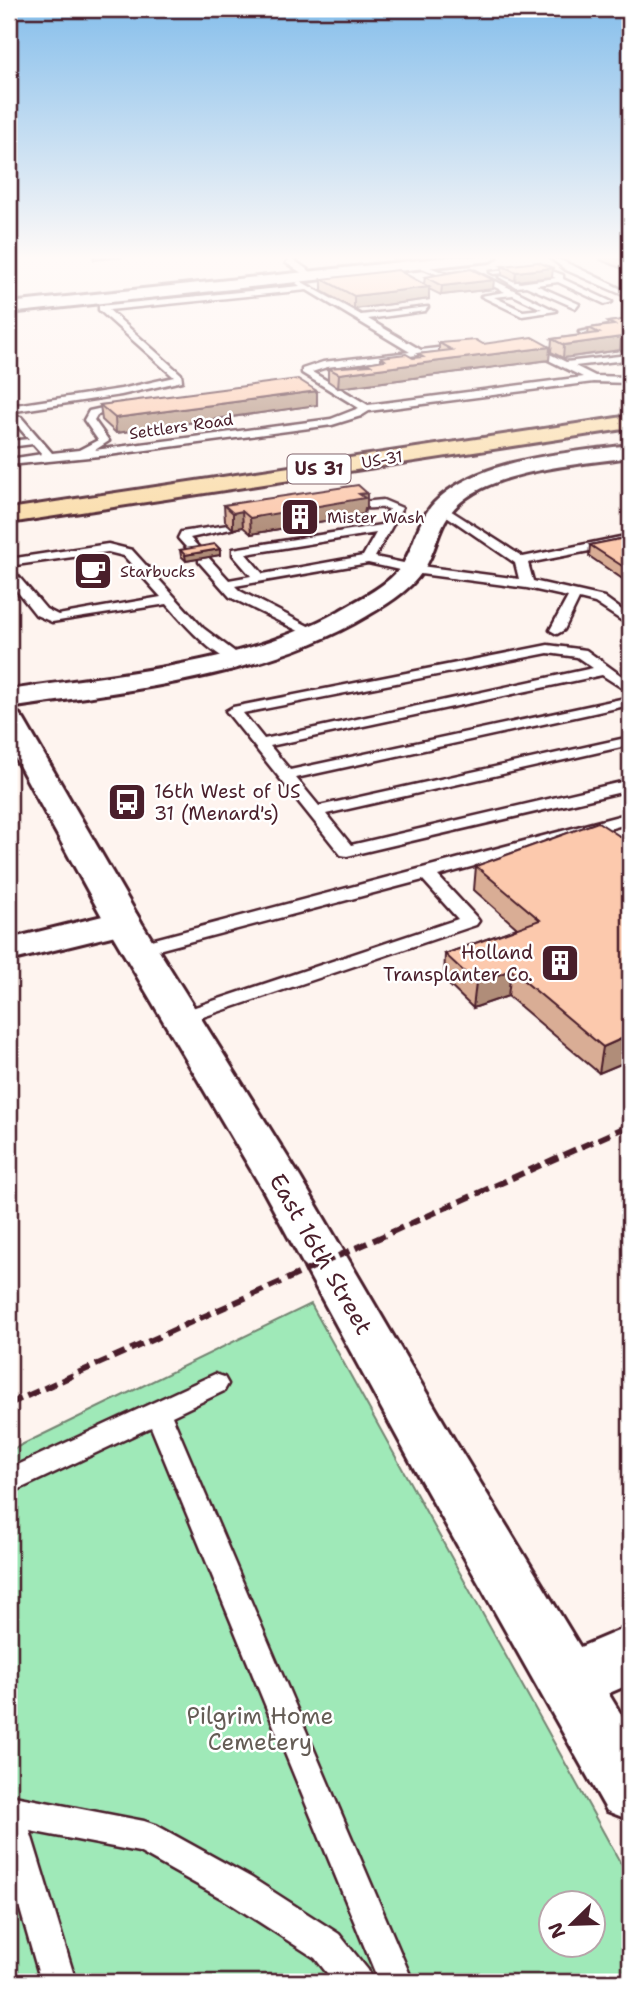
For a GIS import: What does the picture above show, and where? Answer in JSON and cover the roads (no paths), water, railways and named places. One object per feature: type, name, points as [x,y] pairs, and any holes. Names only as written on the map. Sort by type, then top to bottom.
[{"type":"highway","name":"US 31","points":[[9,496],[429,443],[630,404]]},
{"type":"highway","name":"US-31","points":[[9,516],[429,443],[630,422]]},
{"type":"main road","points":[[9,699],[234,658],[312,633],[367,605],[413,569],[442,508],[471,487],[511,472],[630,451]]},
{"type":"main road","name":"East 16th Street","points":[[9,720],[130,936],[290,1198],[630,1788]]},
{"type":"main road","points":[[9,950],[130,936]]},
{"type":"main road","points":[[568,1682],[630,1654]]},
{"type":"lane","points":[[9,409],[121,392],[179,379],[148,350]]},
{"type":"lane","points":[[412,350],[419,354]]},
{"type":"lane","points":[[361,411],[305,371],[323,365],[450,350]]},
{"type":"lane","points":[[538,350],[593,379]]},
{"type":"lane","points":[[566,365],[625,357]]},
{"type":"lane","name":"Settlers Road","points":[[9,463],[332,422],[361,411],[593,379],[630,380]]},
{"type":"lane","points":[[104,441],[89,420],[93,413],[141,404]]},
{"type":"lane","points":[[80,454],[104,441],[288,416]]},
{"type":"lane","points":[[9,420],[17,419],[50,457]]},
{"type":"lane","points":[[9,444],[36,441]]},
{"type":"lane","points":[[362,505],[383,503],[396,508],[368,559]]},
{"type":"lane","points":[[442,508],[521,561],[527,584]]},
{"type":"lane","points":[[231,526],[185,535],[184,538],[235,594],[312,633]]},
{"type":"lane","points":[[260,578],[237,552],[386,528]]},
{"type":"lane","points":[[521,561],[630,539]]},
{"type":"lane","points":[[9,568],[11,562],[107,548],[128,552],[198,631],[234,658]]},
{"type":"lane","points":[[226,584],[368,559],[413,569],[527,584],[599,600],[630,622]]},
{"type":"lane","points":[[9,573],[41,612],[57,619],[168,600]]},
{"type":"lane","points":[[554,639],[575,595]]},
{"type":"lane","points":[[630,689],[581,653],[554,639],[233,711],[347,851],[630,785]]},
{"type":"lane","points":[[260,744],[605,670]]},
{"type":"lane","points":[[286,776],[630,701]]},
{"type":"lane","points":[[315,812],[630,741]]},
{"type":"lane","points":[[130,936],[426,874],[578,830],[630,818]]},
{"type":"lane","points":[[181,1018],[470,921],[426,874]]},
{"type":"lane","points":[[9,1482],[215,1384]]},
{"type":"lane","points":[[157,1411],[396,1982]]},
{"type":"lane","points":[[58,1982],[9,1813],[144,1837],[240,1890],[327,1946],[356,1982]]},
{"type":"railway","points":[[9,1404],[630,1125]]},
{"type":"place","name":"Mister Wash","points":[[300,517]]},
{"type":"place","name":"Starbucks","points":[[93,571]]},
{"type":"place","name":"16th West of US 31 (Menard's)","points":[[127,802]]},
{"type":"place","name":"Holland Transplanter Co.","points":[[560,963]]},
{"type":"park label","name":"Pilgrim Home Cemetery","points":[[260,1729]]}]
